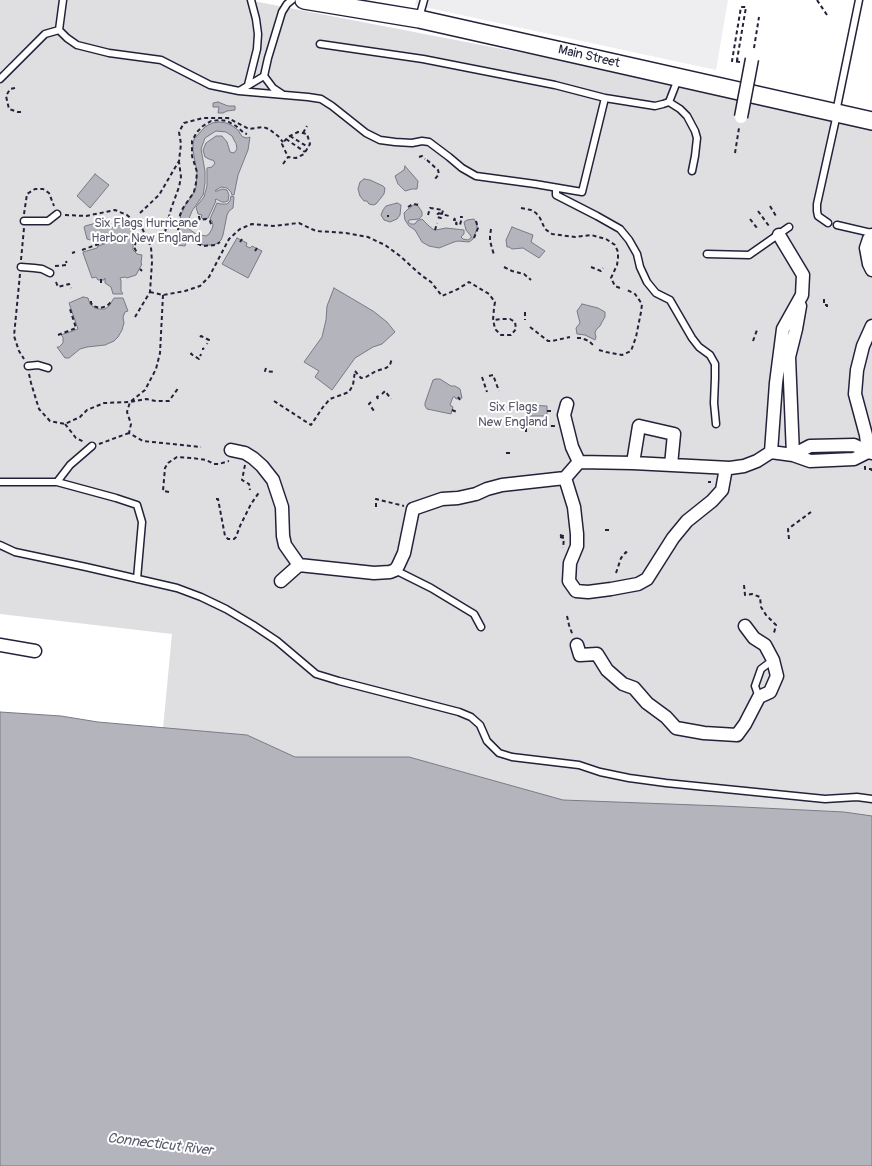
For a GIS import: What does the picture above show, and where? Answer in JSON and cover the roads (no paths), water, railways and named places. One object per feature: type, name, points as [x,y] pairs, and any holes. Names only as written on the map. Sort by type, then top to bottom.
[{"type":"main road","name":"Main Street","points":[[304,0],[367,8],[419,19],[872,121]]},
{"type":"street","points":[[741,117],[749,62]]},
{"type":"street","points":[[872,234],[866,248],[869,264],[872,270]]},
{"type":"street","points":[[779,235],[803,274],[802,295],[789,357],[793,455]]},
{"type":"street","points":[[771,452],[776,383],[783,329],[802,295]]},
{"type":"street","points":[[868,456],[866,435],[855,394],[857,370],[863,346],[872,326]]},
{"type":"street","points":[[566,404],[564,416],[572,447],[578,462]]},
{"type":"street","points":[[634,463],[639,426],[674,434],[671,465]]},
{"type":"street","points":[[578,462],[634,463],[726,468],[744,466],[757,461],[771,452],[793,455],[810,446],[854,445],[868,456]]},
{"type":"street","points":[[231,455],[245,453],[262,466],[273,480],[282,507],[283,536],[285,545],[299,565]]},
{"type":"street","points":[[281,581],[299,565],[374,573],[395,570],[404,553],[413,509],[442,500],[476,494],[502,485],[566,478],[578,462]]},
{"type":"street","points":[[566,478],[574,507],[577,534],[577,546],[570,563],[569,581],[576,591],[588,592],[611,590],[638,584],[647,579],[672,538],[687,521],[712,501],[722,490],[726,468]]},
{"type":"street","points":[[577,645],[580,655],[597,654],[607,670],[623,684],[634,688],[647,703],[666,717],[676,728],[704,734],[737,735],[745,724],[759,697],[770,692],[777,676],[773,660],[765,645],[754,638],[745,626]]},
{"type":"street","points":[[0,645],[35,651]]},
{"type":"lane","points":[[59,30],[63,0]]},
{"type":"lane","points":[[248,85],[257,49],[258,34],[256,18],[251,0]]},
{"type":"lane","points":[[239,91],[264,76],[282,12],[287,4],[292,0]]},
{"type":"lane","points":[[419,19],[424,0]]},
{"type":"lane","points":[[828,223],[818,216],[817,204],[837,113],[859,0]]},
{"type":"lane","points":[[0,79],[45,34],[59,30]]},
{"type":"lane","points":[[59,30],[77,45],[109,53],[161,60],[210,85],[239,91],[283,94],[321,99],[366,133],[380,140],[412,143],[422,141],[428,142],[450,157],[462,168],[476,176],[582,192],[605,98]]},
{"type":"lane","points":[[320,44],[423,59],[555,85],[605,98],[655,106],[669,102]]},
{"type":"lane","points":[[264,76],[274,88],[283,94]]},
{"type":"lane","points":[[669,102],[678,78]]},
{"type":"lane","points":[[669,102],[680,109],[695,131],[695,156],[692,171]]},
{"type":"lane","points":[[556,188],[556,195],[620,229],[629,240],[637,254],[640,267],[647,282],[656,293],[670,300],[692,338],[699,347],[710,355],[715,364],[716,378],[714,403],[716,424]]},
{"type":"lane","points":[[24,221],[48,220],[57,214]]},
{"type":"lane","points":[[837,225],[850,227],[872,234]]},
{"type":"lane","points":[[707,254],[749,255],[789,227]]},
{"type":"lane","points":[[21,267],[34,268],[50,273]]},
{"type":"lane","points":[[28,366],[38,365],[48,368]]},
{"type":"lane","points":[[57,482],[70,465],[92,446]]},
{"type":"lane","points":[[0,482],[57,482],[137,505],[142,522],[137,579]]},
{"type":"lane","points":[[0,545],[15,552],[177,588],[201,597],[253,625],[277,641],[316,674],[339,682],[459,712],[471,717],[480,725],[487,741],[499,753],[512,758],[579,764],[600,772],[666,783],[825,799],[857,797],[872,799]]},
{"type":"lane","points":[[395,570],[431,588],[474,614],[481,627]]},
{"type":"lane","points":[[759,697],[755,686],[761,669],[773,660]]},
{"type":"water","points":[[218,102],[228,106],[235,106],[235,110],[218,113],[219,107],[213,107],[213,103]]},
{"type":"water","points":[[219,122],[231,125],[238,130],[243,137],[250,137],[248,150],[238,175],[234,195],[232,195],[227,188],[221,187],[216,190],[215,191],[222,189],[227,190],[229,195],[228,201],[222,202],[216,199],[208,218],[203,219],[201,217],[202,215],[198,214],[196,207],[204,197],[207,186],[207,168],[212,167],[215,163],[213,160],[205,157],[203,150],[206,143],[216,136],[222,136],[227,142],[230,152],[234,153],[237,149],[236,143],[232,136],[226,132],[216,131],[205,138],[201,149],[205,171],[203,195],[192,211],[188,221],[189,229],[196,234],[206,236],[212,229],[213,225],[210,219],[217,203],[227,204],[230,201],[231,196],[234,197],[233,208],[227,215],[223,235],[218,243],[213,245],[203,245],[187,238],[185,246],[176,245],[181,214],[196,187],[197,172],[193,151],[194,139],[205,127],[212,123]]},
{"type":"water","points":[[405,166],[418,181],[417,189],[405,191],[398,184],[395,176],[404,170]]},
{"type":"water","points":[[95,174],[109,185],[90,208],[77,196]]},
{"type":"water","points":[[364,179],[370,180],[385,188],[384,194],[376,204],[369,204],[360,196],[358,189],[360,182]]},
{"type":"water","points":[[397,203],[401,205],[400,215],[397,219],[390,222],[384,220],[381,215],[386,206]]},
{"type":"water","points":[[415,204],[422,212],[422,216],[419,219],[409,220],[408,222],[411,224],[415,224],[417,221],[422,219],[434,230],[446,228],[464,230],[464,234],[461,237],[468,240],[471,236],[466,230],[464,222],[474,219],[477,224],[477,229],[473,239],[469,242],[454,242],[439,248],[429,246],[422,242],[415,230],[409,226],[405,220],[404,213]]},
{"type":"water","points":[[104,221],[113,228],[115,225],[129,227],[135,234],[136,239],[133,244],[133,250],[137,254],[142,255],[142,264],[136,275],[127,278],[120,278],[121,291],[123,294],[113,294],[111,287],[105,283],[105,278],[104,280],[98,280],[96,277],[92,278],[83,253],[113,241],[110,234],[106,233],[90,240],[87,239],[84,227]]},
{"type":"water","points":[[512,227],[533,235],[531,242],[545,251],[539,258],[523,248],[512,249],[507,247],[506,240]]},
{"type":"water","points":[[237,238],[247,243],[246,246],[250,248],[252,246],[262,251],[248,278],[222,264]]},
{"type":"water","points":[[334,288],[373,311],[387,322],[395,332],[382,344],[373,347],[355,358],[332,390],[315,377],[319,371],[304,362],[322,337],[326,320],[327,306]]},
{"type":"water","points":[[83,297],[88,298],[90,304],[99,309],[105,309],[114,298],[123,298],[128,311],[125,312],[123,317],[124,323],[122,330],[114,341],[105,345],[80,349],[69,358],[65,358],[57,347],[63,343],[63,337],[61,335],[78,329],[69,303]]},
{"type":"water","points":[[582,304],[598,308],[605,312],[605,317],[596,330],[595,340],[585,335],[577,334],[576,328],[580,323],[577,311]]},
{"type":"water","points":[[440,379],[451,386],[455,386],[460,389],[462,398],[456,399],[453,397],[450,405],[453,407],[451,414],[427,409],[425,406],[433,380]]},
{"type":"water","points":[[527,405],[547,406],[547,416],[527,416]]},
{"type":"water","name":"Connecticut River","points":[[0,712],[61,716],[98,722],[247,735],[295,757],[409,757],[563,800],[844,812],[872,816],[872,1166],[0,1166]]},
{"type":"park label","name":"Six Flags Hurricane Harbor New England","points":[[146,232]]},
{"type":"park label","name":"Six Flags New England","points":[[513,416]]}]
